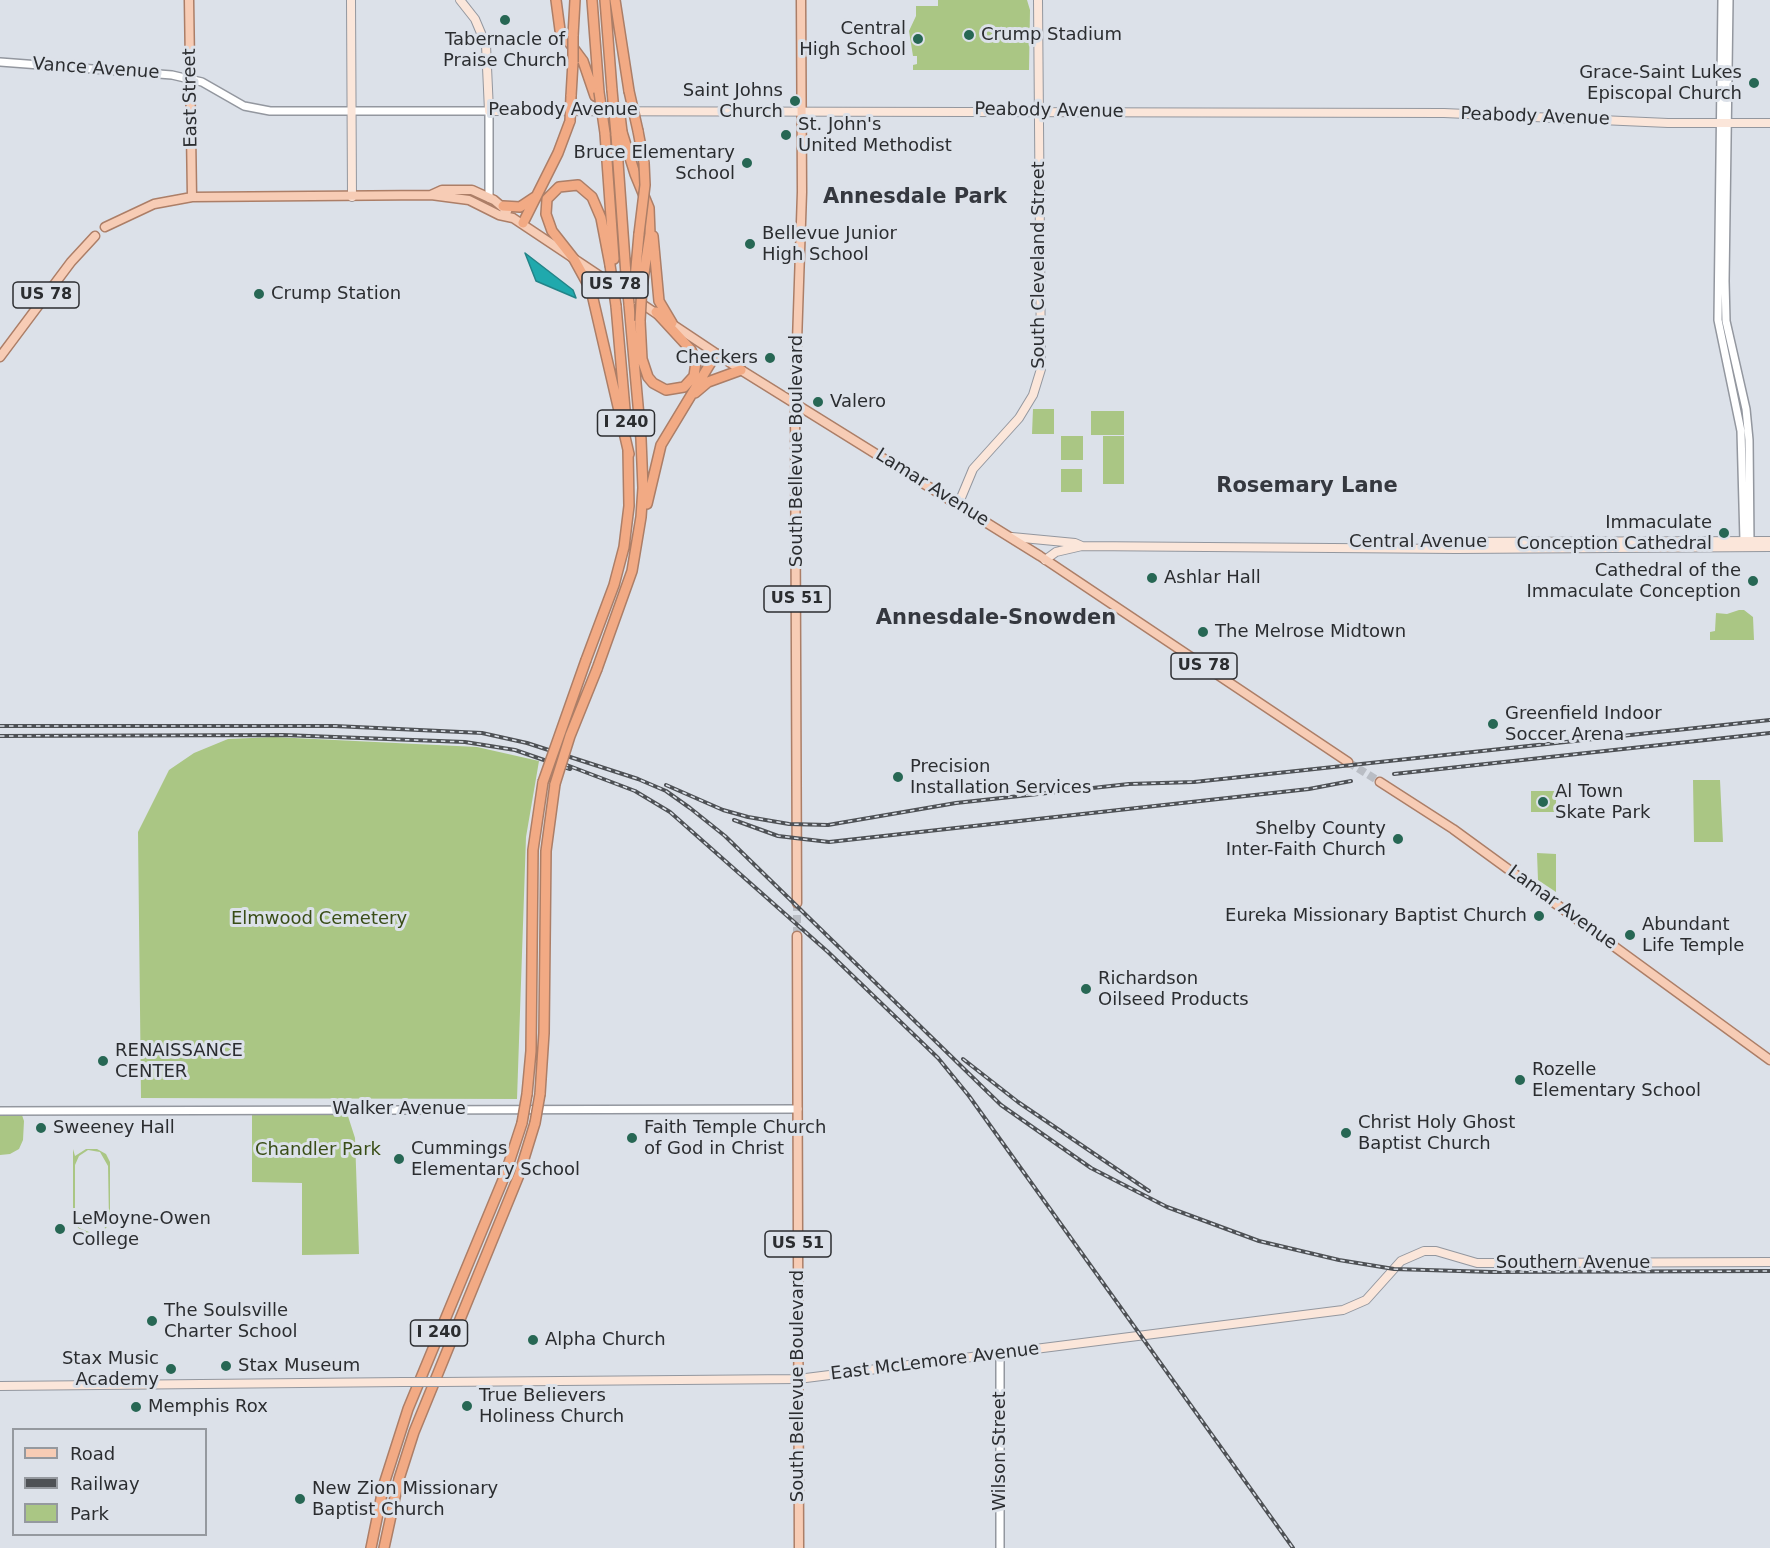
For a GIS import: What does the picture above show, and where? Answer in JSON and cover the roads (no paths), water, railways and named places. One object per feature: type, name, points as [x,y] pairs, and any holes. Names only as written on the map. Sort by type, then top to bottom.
[{"type":"highway","points":[[556,0],[560,30],[583,61],[597,94]]},
{"type":"highway","points":[[523,223],[570,121],[575,0]]},
{"type":"highway","name":"I 240","points":[[371,1548],[384,1484],[404,1422],[505,1175],[522,1123],[531,1051],[533,850],[543,782],[618,572],[625,540],[629,506],[628,454],[612,267],[608,177],[597,94],[592,0]]},
{"type":"highway","points":[[605,0],[619,133],[630,277]]},
{"type":"highway","points":[[615,0],[644,163],[645,185],[639,234],[630,277]]},
{"type":"highway","points":[[619,133],[650,207],[659,301],[672,323]]},
{"type":"highway","points":[[612,267],[601,218],[592,197],[578,185],[559,187],[547,199],[546,214],[552,231],[574,259],[591,290],[628,454]]},
{"type":"highway","points":[[503,206],[520,207],[537,196]]},
{"type":"highway","points":[[650,207],[650,234],[642,286],[640,321],[642,360],[648,377],[666,390],[684,387],[694,376],[696,362],[691,350],[656,312]]},
{"type":"highway","name":"I 240","points":[[384,1548],[393,1502],[414,1431],[519,1175],[535,1123],[544,1042],[546,851],[555,784],[570,736],[632,571],[641,517],[643,488],[629,304],[630,277]]},
{"type":"highway","points":[[641,517],[647,504],[661,445],[716,354]]},
{"type":"highway","points":[[688,398],[708,382],[741,370]]},
{"type":"main road","name":"East Street","points":[[189,0],[192,197]]},
{"type":"main road","points":[[351,0],[352,197]]},
{"type":"main road","points":[[460,0],[475,20],[486,45],[489,111]]},
{"type":"main road","name":"South Bellevue Boulevard","points":[[797,903],[795,402],[802,192],[801,0]]},
{"type":"main road","name":"South Cleveland Street","points":[[958,505],[973,469],[1003,438],[1028,402],[1041,369],[1038,0]]},
{"type":"main road","name":"Peabody Avenue","points":[[489,111],[1040,110],[1444,113],[1770,123]]},
{"type":"main road","name":"US 78","points":[[431,195],[442,190],[462,190],[489,198],[503,206],[513,218]]},
{"type":"main road","name":"US 78","points":[[105,227],[154,204],[192,197],[431,195],[469,200],[500,215],[513,218]]},
{"type":"main road","name":"Lamar Avenue","points":[[513,218],[716,354],[1045,560],[1348,762]]},
{"type":"main road","name":"US 78","points":[[0,357],[71,262],[95,236]]},
{"type":"main road","name":"Central Avenue","points":[[1009,537],[1075,543],[1082,546]]},
{"type":"main road","name":"Central Avenue","points":[[1045,560],[1056,552],[1082,546],[1246,545],[1254,542],[1748,543],[1770,541]]},
{"type":"main road","name":"Central Avenue","points":[[1748,543],[1770,547]]},
{"type":"main road","name":"Lamar Avenue","points":[[1380,782],[1453,829],[1770,1060]]},
{"type":"main road","name":"South Bellevue Boulevard","points":[[797,936],[799,1548]]},
{"type":"main road","name":"Southern Avenue","points":[[1387,1277],[1401,1261],[1424,1251],[1436,1251],[1478,1263],[1770,1262]]},
{"type":"main road","name":"East McLemore Avenue","points":[[0,1386],[798,1379],[1343,1310],[1366,1300],[1387,1277]]},
{"type":"street","points":[[1722,0],[1726,321],[1746,409],[1744,433],[1748,543]]},
{"type":"street","points":[[1729,0],[1725,123],[1718,218],[1718,320],[1744,433]]},
{"type":"street","name":"Vance Avenue","points":[[0,62],[172,75],[191,79]]},
{"type":"street","name":"Peabody Avenue","points":[[191,79],[256,109],[489,111]]},
{"type":"street","points":[[489,111],[489,198]]},
{"type":"street","points":[[1718,218],[1726,219]]},
{"type":"street","name":"Walker Avenue","points":[[0,1111],[798,1109]]},
{"type":"street","name":"Wilson Street","points":[[1000,1354],[1000,1548]]},
{"type":"water","points":[[525,253],[573,290],[576,298],[536,281]]},
{"type":"tunnel","points":[[1348,762],[1380,782]]},
{"type":"tunnel","points":[[797,903],[797,936]]},
{"type":"railway","points":[[666,785],[723,810],[748,817],[789,824],[828,825],[956,803],[1129,784],[1194,782],[1770,720]]},
{"type":"railway","points":[[0,726],[335,726],[482,733],[527,743],[638,779],[666,791],[690,808],[725,836],[1001,1105],[1091,1168],[1167,1207],[1259,1241],[1339,1260],[1394,1269],[1492,1272],[1770,1271]]},
{"type":"railway","points":[[1394,774],[1770,733]]},
{"type":"railway","points":[[0,736],[283,735],[465,742],[515,750],[570,769]]},
{"type":"railway","points":[[564,764],[635,791],[670,812],[828,952],[938,1058],[969,1096],[1293,1548]]},
{"type":"railway","points":[[734,820],[778,836],[829,842],[1309,789],[1351,781]]},
{"type":"railway","points":[[963,1059],[1018,1102],[1149,1191]]},
{"type":"place","name":"Tabernacle of Praise Church","points":[[505,20]]},
{"type":"place","name":"Crump Stadium","points":[[969,35]]},
{"type":"place","name":"Central High School","points":[[918,39]]},
{"type":"place","name":"Grace-Saint Lukes Episcopal Church","points":[[1754,83]]},
{"type":"place","name":"Saint Johns Church","points":[[795,101]]},
{"type":"place","name":"St. John's United Methodist","points":[[786,135]]},
{"type":"place","name":"Bruce Elementary School","points":[[747,163]]},
{"type":"place","name":"Bellevue Junior High School","points":[[750,244]]},
{"type":"place","name":"Crump Station","points":[[259,294]]},
{"type":"place","name":"Checkers","points":[[770,358]]},
{"type":"place","name":"Valero","points":[[818,402]]},
{"type":"place","name":"Immaculate Conception Cathedral","points":[[1724,533]]},
{"type":"place","name":"Ashlar Hall","points":[[1152,578]]},
{"type":"place","name":"Cathedral of the Immaculate Conception","points":[[1753,581]]},
{"type":"place","name":"The Melrose Midtown","points":[[1203,632]]},
{"type":"place","name":"Greenfield Indoor Soccer Arena","points":[[1493,724]]},
{"type":"place","name":"Precision Installation Services","points":[[898,777]]},
{"type":"place","name":"Al Town Skate Park","points":[[1543,802]]},
{"type":"place","name":"Shelby County Inter-Faith Church","points":[[1398,839]]},
{"type":"place","name":"Eureka Missionary Baptist Church","points":[[1539,916]]},
{"type":"place","name":"Abundant Life Temple","points":[[1630,935]]},
{"type":"place","name":"Richardson Oilseed Products","points":[[1086,989]]},
{"type":"place","name":"RENAISSANCE CENTER","points":[[103,1061]]},
{"type":"place","name":"Rozelle Elementary School","points":[[1520,1080]]},
{"type":"place","name":"Sweeney Hall","points":[[41,1128]]},
{"type":"place","name":"Christ Holy Ghost Baptist Church","points":[[1346,1133]]},
{"type":"place","name":"Faith Temple Church of God in Christ","points":[[632,1138]]},
{"type":"place","name":"Cummings Elementary School","points":[[399,1159]]},
{"type":"place","name":"LeMoyne-Owen College","points":[[60,1229]]},
{"type":"place","name":"The Soulsville Charter School","points":[[152,1321]]},
{"type":"place","name":"Alpha Church","points":[[533,1340]]},
{"type":"place","name":"Stax Museum","points":[[226,1366]]},
{"type":"place","name":"Stax Music Academy","points":[[171,1369]]},
{"type":"place","name":"True Believers Holiness Church","points":[[467,1406]]},
{"type":"place","name":"Memphis Rox","points":[[136,1407]]},
{"type":"place","name":"New Zion Missionary Baptist Church","points":[[300,1499]]},
{"type":"district","name":"Annesdale Park","points":[[915,198]]},
{"type":"district","name":"Rosemary Lane","points":[[1307,487]]},
{"type":"district","name":"Annesdale-Snowden","points":[[996,619]]},
{"type":"park label","name":"Elmwood Cemetery","points":[[319,919]]},
{"type":"park label","name":"Chandler Park","points":[[318,1150]]}]
